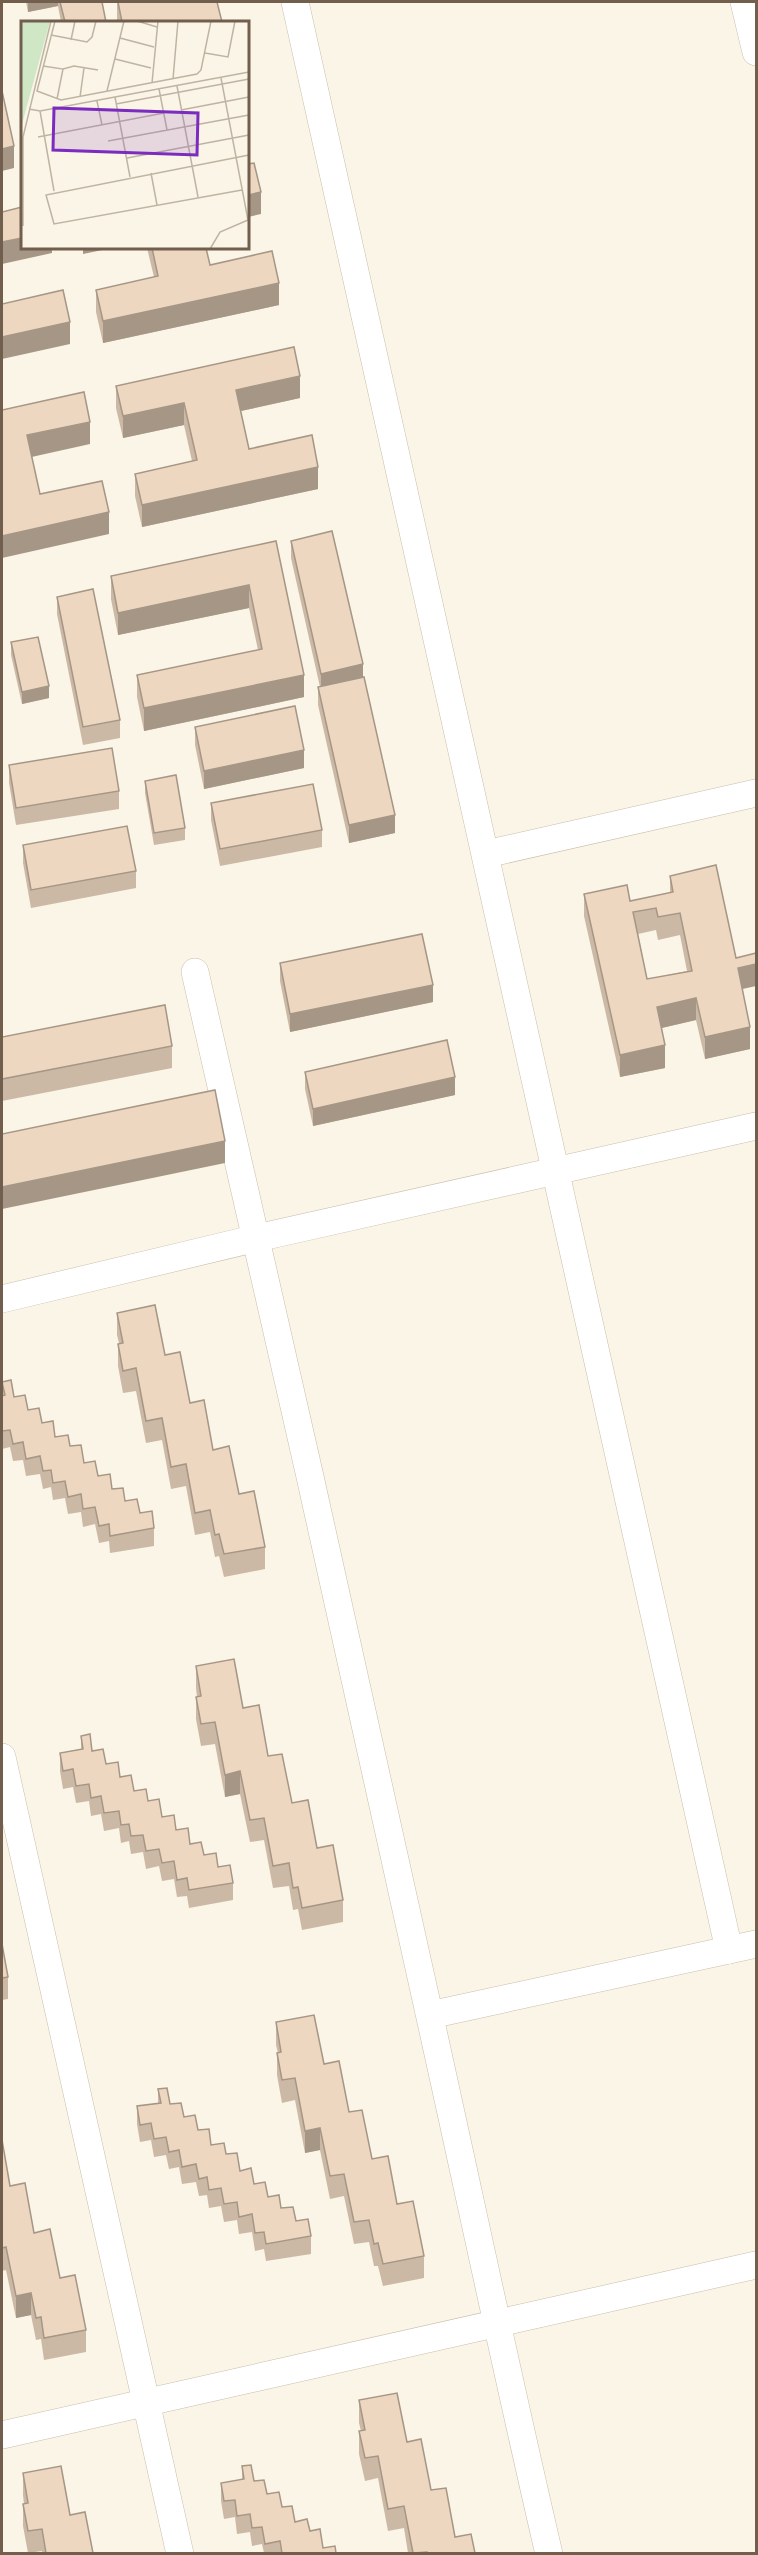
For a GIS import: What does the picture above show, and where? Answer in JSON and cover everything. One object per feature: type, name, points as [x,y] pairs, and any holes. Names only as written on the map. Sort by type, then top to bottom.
[{"type":"street","points":[[295,2],[729,1950]]},
{"type":"street","points":[[744,2],[756,52]]},
{"type":"street","points":[[486,854],[756,793]]},
{"type":"street","points":[[195,972],[257,1238],[430,2015],[496,2324],[549,2553]]},
{"type":"street","points":[[2,1299],[257,1238],[756,1126]]},
{"type":"street","points":[[2,1757],[180,2553]]},
{"type":"street","points":[[430,2015],[756,1944]]},
{"type":"street","points":[[2,2436],[756,2265]]},
{"type":"building","points":[[60,2],[102,2],[106,21],[65,21]]},
{"type":"building","points":[[118,2],[217,2],[222,21],[185,21],[122,21]]},
{"type":"building","points":[[2,91],[14,146],[2,149]]},
{"type":"building","points":[[254,163],[261,192],[249,195],[249,164]]},
{"type":"building","points":[[21,207],[21,238],[2,242],[2,212]]},
{"type":"building","points":[[152,249],[206,249],[210,265],[272,251],[279,283],[103,321],[96,290],[158,276]]},
{"type":"building","points":[[63,290],[70,322],[2,337],[2,304]]},
{"type":"building","points":[[294,347],[300,376],[236,390],[249,449],[312,435],[318,467],[142,505],[135,474],[197,460],[184,403],[123,416],[116,386]]},
{"type":"building","points":[[84,392],[90,422],[27,435],[40,494],[102,481],[109,512],[2,536],[2,410]]},
{"type":"building","points":[[332,531],[363,664],[321,674],[291,541]]},
{"type":"building","points":[[276,541],[304,675],[144,708],[137,675],[262,649],[249,585],[118,613],[111,576]]},
{"type":"building","points":[[93,589],[120,720],[83,727],[57,597]]},
{"type":"building","points":[[38,637],[49,686],[22,692],[11,642]]},
{"type":"building","points":[[364,677],[395,815],[349,825],[318,687]]},
{"type":"building","points":[[295,706],[304,750],[204,771],[195,727]]},
{"type":"building","points":[[112,748],[119,791],[16,808],[9,765]]},
{"type":"building","points":[[176,775],[185,828],[154,833],[145,781]]},
{"type":"building","points":[[313,784],[322,830],[220,849],[211,803]]},
{"type":"building","points":[[127,826],[136,871],[31,890],[23,845]]},
{"type":"building","points":[[716,865],[736,958],[756,953],[756,964],[738,968],[750,1027],[705,1037],[696,998],[657,1007],[665,1045],[620,1055],[584,894],[627,885],[630,901],[673,892],[670,876]],"holes":[[[656,908],[658,917],[680,913],[692,971],[647,979],[633,912]]]},
{"type":"building","points":[[422,934],[433,985],[290,1014],[280,963]]},
{"type":"building","points":[[165,1005],[172,1046],[2,1079],[2,1037]]},
{"type":"building","points":[[447,1040],[455,1077],[313,1109],[305,1072]]},
{"type":"building","points":[[215,1090],[225,1141],[2,1187],[2,1134]]},
{"type":"building","points":[[155,1305],[165,1355],[180,1352],[190,1403],[204,1400],[213,1450],[229,1446],[239,1494],[254,1491],[265,1547],[224,1554],[219,1534],[215,1535],[210,1510],[195,1513],[186,1464],[171,1467],[162,1418],[146,1421],[136,1368],[123,1371],[118,1344],[123,1343],[117,1313]]},
{"type":"building","points":[[11,1380],[14,1397],[25,1395],[28,1410],[39,1408],[42,1423],[53,1421],[55,1437],[68,1435],[70,1446],[81,1445],[84,1463],[95,1461],[98,1476],[110,1474],[112,1489],[123,1488],[125,1501],[137,1499],[140,1513],[152,1511],[154,1528],[110,1536],[109,1524],[99,1526],[95,1507],[83,1509],[81,1494],[68,1497],[65,1481],[53,1483],[51,1470],[43,1471],[40,1456],[26,1459],[23,1442],[13,1444],[10,1430],[2,1431],[2,1396],[5,1395],[2,1382]]},
{"type":"building","points":[[234,1659],[243,1708],[259,1705],[268,1756],[282,1754],[292,1803],[308,1800],[317,1848],[333,1845],[343,1900],[302,1908],[298,1887],[293,1888],[289,1863],[273,1866],[264,1818],[250,1820],[240,1771],[225,1775],[215,1722],[201,1724],[196,1697],[201,1696],[196,1666]]},
{"type":"building","points":[[90,1734],[92,1751],[103,1749],[106,1764],[118,1762],[120,1777],[131,1775],[134,1791],[146,1789],[148,1801],[159,1799],[162,1817],[174,1815],[176,1830],[188,1828],[190,1844],[201,1842],[204,1855],[216,1853],[218,1867],[230,1865],[233,1883],[189,1890],[187,1878],[177,1880],[174,1861],[162,1863],[159,1849],[146,1851],[143,1835],[131,1836],[129,1824],[121,1825],[119,1811],[104,1813],[101,1796],[91,1798],[89,1784],[76,1786],[73,1769],[63,1771],[60,1753],[83,1749],[81,1736]]},
{"type":"building","points":[[2,1944],[8,1977],[2,1978]]},
{"type":"building","points":[[314,2015],[324,2064],[339,2061],[349,2112],[362,2110],[372,2159],[388,2156],[397,2204],[413,2201],[424,2256],[383,2264],[378,2243],[374,2244],[369,2220],[354,2222],[344,2174],[330,2176],[320,2128],[305,2131],[295,2078],[282,2080],[277,2053],[281,2052],[276,2022]]},
{"type":"building","points":[[167,2088],[170,2104],[181,2103],[184,2117],[195,2115],[198,2130],[209,2129],[211,2145],[224,2143],[226,2154],[237,2153],[240,2171],[251,2168],[254,2184],[265,2182],[268,2197],[279,2195],[281,2208],[293,2207],[296,2221],[308,2219],[311,2236],[266,2244],[264,2232],[255,2233],[252,2214],[239,2217],[237,2202],[224,2204],[221,2188],[209,2190],[207,2177],[199,2179],[196,2164],[182,2167],[179,2150],[169,2152],[166,2137],[154,2139],[151,2123],[140,2125],[137,2106],[161,2103],[158,2089]]},
{"type":"building","points":[[2,2140],[10,2186],[25,2183],[34,2233],[50,2229],[60,2278],[75,2275],[86,2330],[44,2338],[41,2317],[36,2318],[31,2293],[16,2296],[6,2247],[2,2248]]},
{"type":"building","points":[[397,2393],[407,2442],[421,2439],[431,2490],[446,2488],[455,2537],[471,2534],[475,2553],[413,2553],[404,2506],[388,2509],[378,2456],[365,2458],[359,2431],[365,2430],[359,2400]]},
{"type":"building","points":[[251,2465],[254,2481],[264,2480],[267,2494],[279,2492],[282,2507],[292,2506],[295,2522],[307,2519],[310,2531],[320,2529],[323,2548],[335,2546],[336,2553],[282,2553],[280,2541],[265,2544],[262,2527],[252,2528],[250,2514],[237,2516],[235,2500],[224,2501],[221,2483],[244,2479],[242,2466]]},
{"type":"building","points":[[61,2466],[70,2515],[85,2512],[93,2553],[46,2553],[42,2529],[28,2531],[23,2504],[28,2503],[23,2473]]}]
